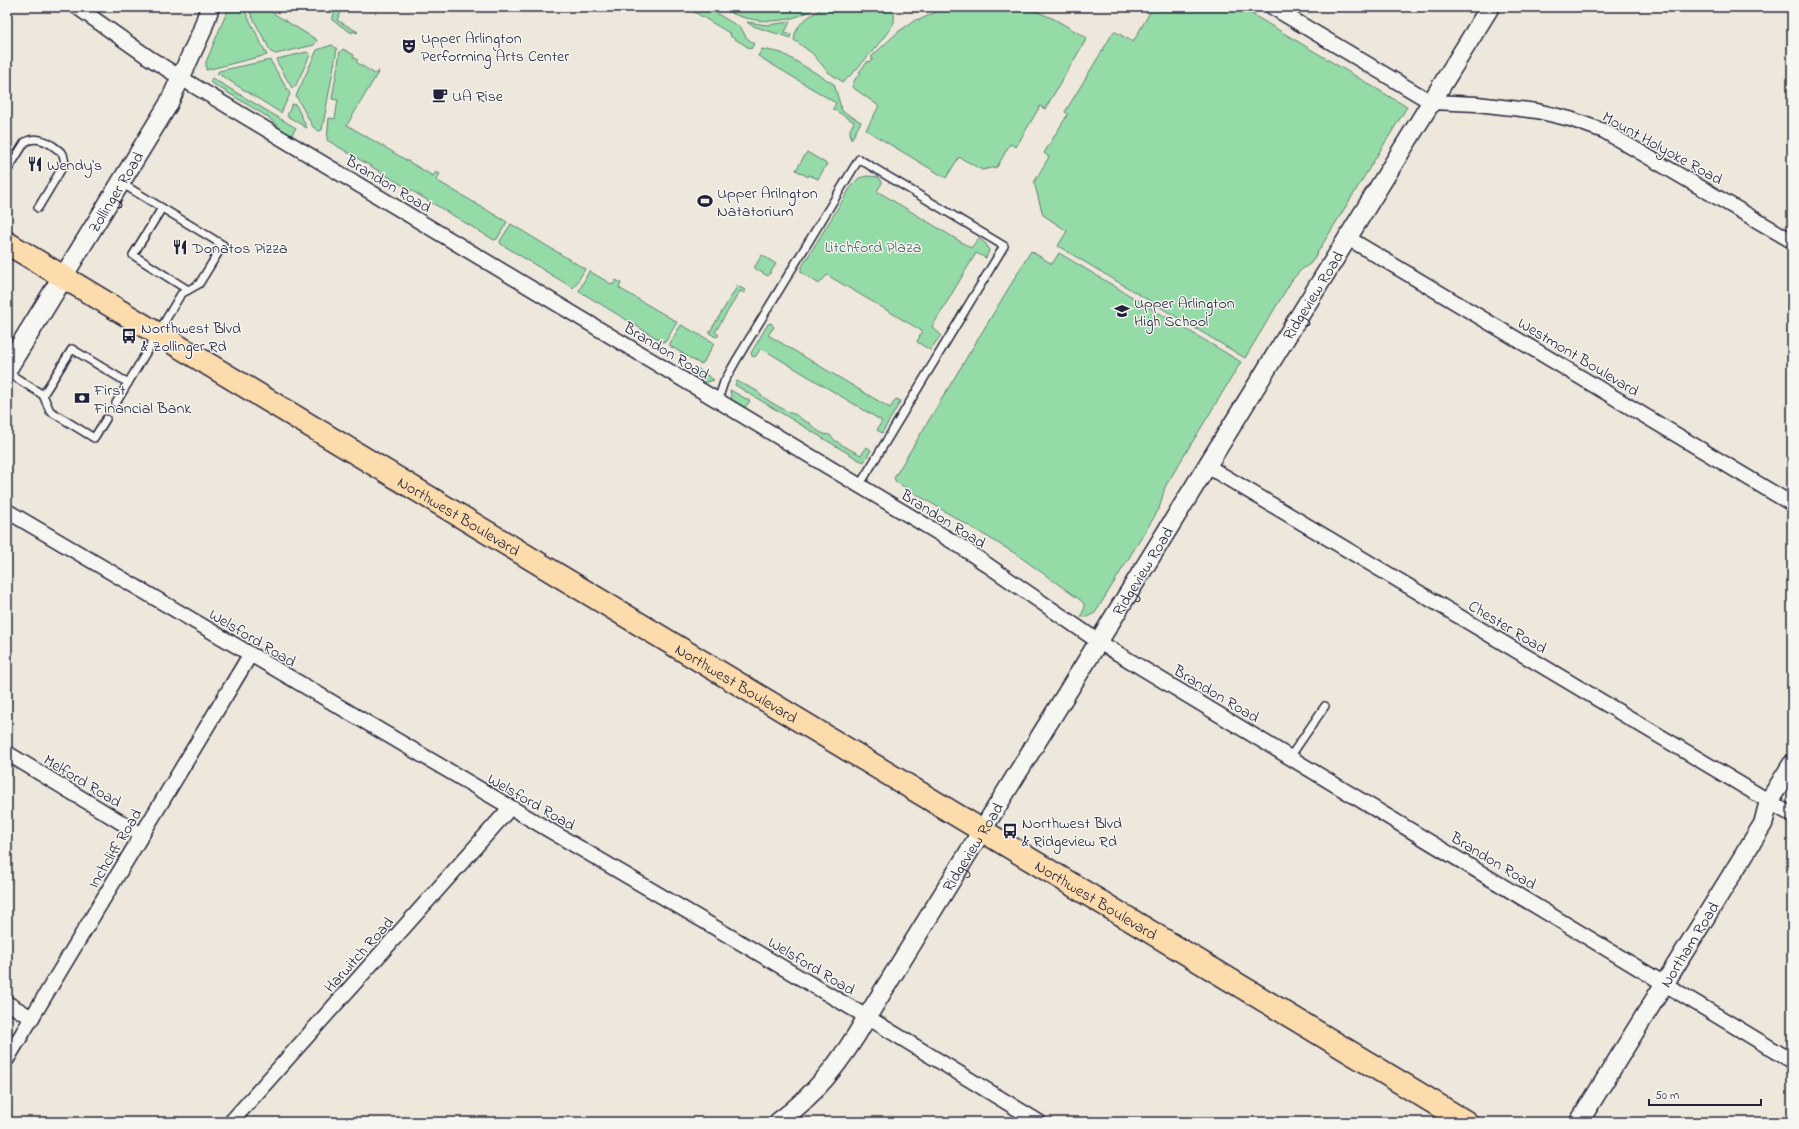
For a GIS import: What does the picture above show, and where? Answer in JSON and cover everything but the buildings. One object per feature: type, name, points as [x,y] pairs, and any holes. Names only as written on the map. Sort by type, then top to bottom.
[{"type":"main road","name":"Northwest Boulevard","points":[[7,243],[1466,1122]]},
{"type":"main road","name":"Zollinger Road","points":[[7,368],[63,277]]},
{"type":"street","name":"Brandon Road","points":[[77,7],[148,58],[960,546],[1099,642],[1792,1061]]},
{"type":"street","name":"Zollinger Road","points":[[63,277],[168,105],[201,33],[210,7]]},
{"type":"street","name":"Mount Holyoke Road","points":[[1272,7],[1431,102],[1477,104],[1537,110],[1570,119],[1604,131],[1792,241]]},
{"type":"street","name":"Ridgeview Road","points":[[778,1122],[803,1102],[830,1073],[852,1044],[867,1017],[1490,7]]},
{"type":"street","name":"Westmont Boulevard","points":[[1348,238],[1792,504]]},
{"type":"street","name":"Chester Road","points":[[1207,466],[1792,815]]},
{"type":"street","name":"Welsford Road","points":[[7,511],[867,1017],[1039,1122]]},
{"type":"street","name":"Inchcliff Road","points":[[7,1059],[250,655]]},
{"type":"street","name":"Melford Road","points":[[7,754],[142,835]]},
{"type":"street","name":"Northam Road","points":[[1580,1122],[1763,824],[1769,801],[1792,764]]},
{"type":"street","name":"Harwitch Road","points":[[231,1122],[510,808]]},
{"type":"street","points":[[7,1003],[32,1018]]},
{"type":"lane","points":[[7,171],[25,142],[30,139],[41,139],[64,154],[65,163],[38,208]]},
{"type":"lane","points":[[718,400],[724,382],[737,359],[859,159],[1004,246],[859,486]]},
{"type":"lane","points":[[116,403],[181,294],[198,284],[223,245],[121,183]]},
{"type":"lane","points":[[162,208],[133,255],[188,290]]},
{"type":"lane","points":[[43,395],[72,349],[128,383]]},
{"type":"lane","points":[[7,372],[43,395],[50,411],[94,438],[106,419]]},
{"type":"lane","points":[[1290,757],[1325,706]]},
{"type":"green space","points":[[229,7],[243,7],[267,55],[206,70],[206,62]]},
{"type":"green space","points":[[247,7],[263,7],[317,40],[314,45],[276,54],[271,52]]},
{"type":"green space","points":[[336,7],[343,7],[337,20],[358,32],[357,33],[353,31],[352,33],[332,20]]},
{"type":"green space","points":[[686,7],[706,7],[741,28],[746,37],[754,44],[751,49],[730,36],[731,34]]},
{"type":"green space","points":[[719,7],[816,7],[793,18],[768,21],[742,17]]},
{"type":"green space","points":[[824,7],[892,7],[894,13],[894,22],[886,34],[862,63],[843,82],[828,72],[812,53],[794,40],[798,28],[804,20]]},
{"type":"green space","points":[[947,7],[986,7],[996,9],[997,7],[1022,7],[1054,19],[1087,38],[1045,109],[1040,106],[1016,147],[1010,144],[997,167],[982,170],[959,157],[946,178],[866,130],[879,106],[852,87],[855,79],[861,73],[859,72],[868,61],[869,62],[873,59],[871,57],[898,32],[917,19],[919,20]]},
{"type":"green space","points":[[1153,7],[1240,7],[1407,107],[1311,263],[1301,270],[1292,280],[1245,358],[1058,246],[1067,231],[1043,215],[1034,182],[1049,157],[1044,153],[1068,114],[1065,112],[1114,31],[1133,42]]},
{"type":"green space","points":[[747,22],[767,25],[790,22],[785,32],[791,34],[790,38],[754,26]]},
{"type":"green space","points":[[332,45],[337,49],[322,130],[319,131],[313,127],[296,96],[317,50]]},
{"type":"green space","points":[[343,49],[354,55],[353,57],[358,60],[356,62],[375,74],[379,71],[347,125],[433,176],[436,172],[440,174],[436,180],[507,222],[497,239],[494,240],[327,140],[329,118],[335,119],[338,100],[332,99],[340,52]]},
{"type":"green space","points":[[762,49],[782,53],[834,84],[842,111],[861,122],[851,140],[850,130],[854,122],[833,109],[836,103],[758,56]]},
{"type":"green space","points":[[307,52],[310,55],[295,87],[292,88],[277,62],[277,59]]},
{"type":"green space","points":[[270,60],[290,94],[281,113],[217,73],[219,71]]},
{"type":"green space","points":[[212,78],[296,128],[291,136],[288,136],[268,117],[210,82]]},
{"type":"green space","points":[[292,104],[296,105],[307,128],[287,116]]},
{"type":"green space","points":[[807,152],[827,164],[818,179],[809,175],[808,177],[796,170]]},
{"type":"green space","name":"Litchford Plaza","points":[[867,176],[878,177],[881,180],[882,183],[877,191],[971,248],[979,238],[986,244],[989,250],[986,258],[976,253],[932,327],[941,335],[930,350],[917,342],[922,331],[827,275],[819,284],[801,272],[801,268],[852,185],[859,178]]},
{"type":"green space","points":[[511,224],[585,269],[573,288],[501,244],[500,241]]},
{"type":"green space","points":[[1031,251],[1052,264],[1059,253],[1241,362],[1165,487],[1159,509],[1095,613],[1087,617],[1081,616],[1085,607],[1083,602],[1016,554],[896,482],[894,478]]},
{"type":"green space","points":[[762,255],[776,264],[768,276],[754,268]]},
{"type":"green space","points":[[589,271],[613,285],[616,280],[621,283],[619,288],[677,322],[666,341],[663,342],[579,291]]},
{"type":"green space","points":[[736,285],[745,290],[745,293],[740,291],[715,332],[719,335],[716,337],[709,333],[737,287]]},
{"type":"green space","points":[[771,323],[774,327],[768,335],[890,408],[896,399],[899,400],[900,402],[882,433],[877,430],[882,421],[761,348],[755,357],[752,356],[751,353],[768,324]]},
{"type":"green space","points":[[681,325],[713,342],[714,344],[703,363],[700,364],[670,346],[670,343]]},
{"type":"green space","points":[[697,368],[714,380],[701,384],[691,379]]},
{"type":"green space","points":[[737,381],[757,391],[777,406],[810,423],[818,431],[830,435],[839,443],[853,451],[861,455],[867,447],[871,450],[864,462],[859,460],[735,385]]},
{"type":"green space","points":[[730,390],[750,401],[743,410],[732,401]]},
{"type":"place","name":"Upper Arlington Performing Arts Center","points":[[409,46]]},
{"type":"place","name":"UA Rise","points":[[440,95]]},
{"type":"place","name":"Wendy's","points":[[35,164]]},
{"type":"place","name":"Upper Arilngton Natatorium","points":[[705,201]]},
{"type":"place","name":"Donatos Pizza","points":[[180,247]]},
{"type":"place","name":"Upper Arlington High School","points":[[1122,311]]},
{"type":"place","name":"Northwest Blvd & Zollinger Rd","points":[[129,336]]},
{"type":"place","name":"First Financial Bank","points":[[82,398]]},
{"type":"place","name":"Northwest Blvd & Ridgeview Rd","points":[[1010,831]]}]
